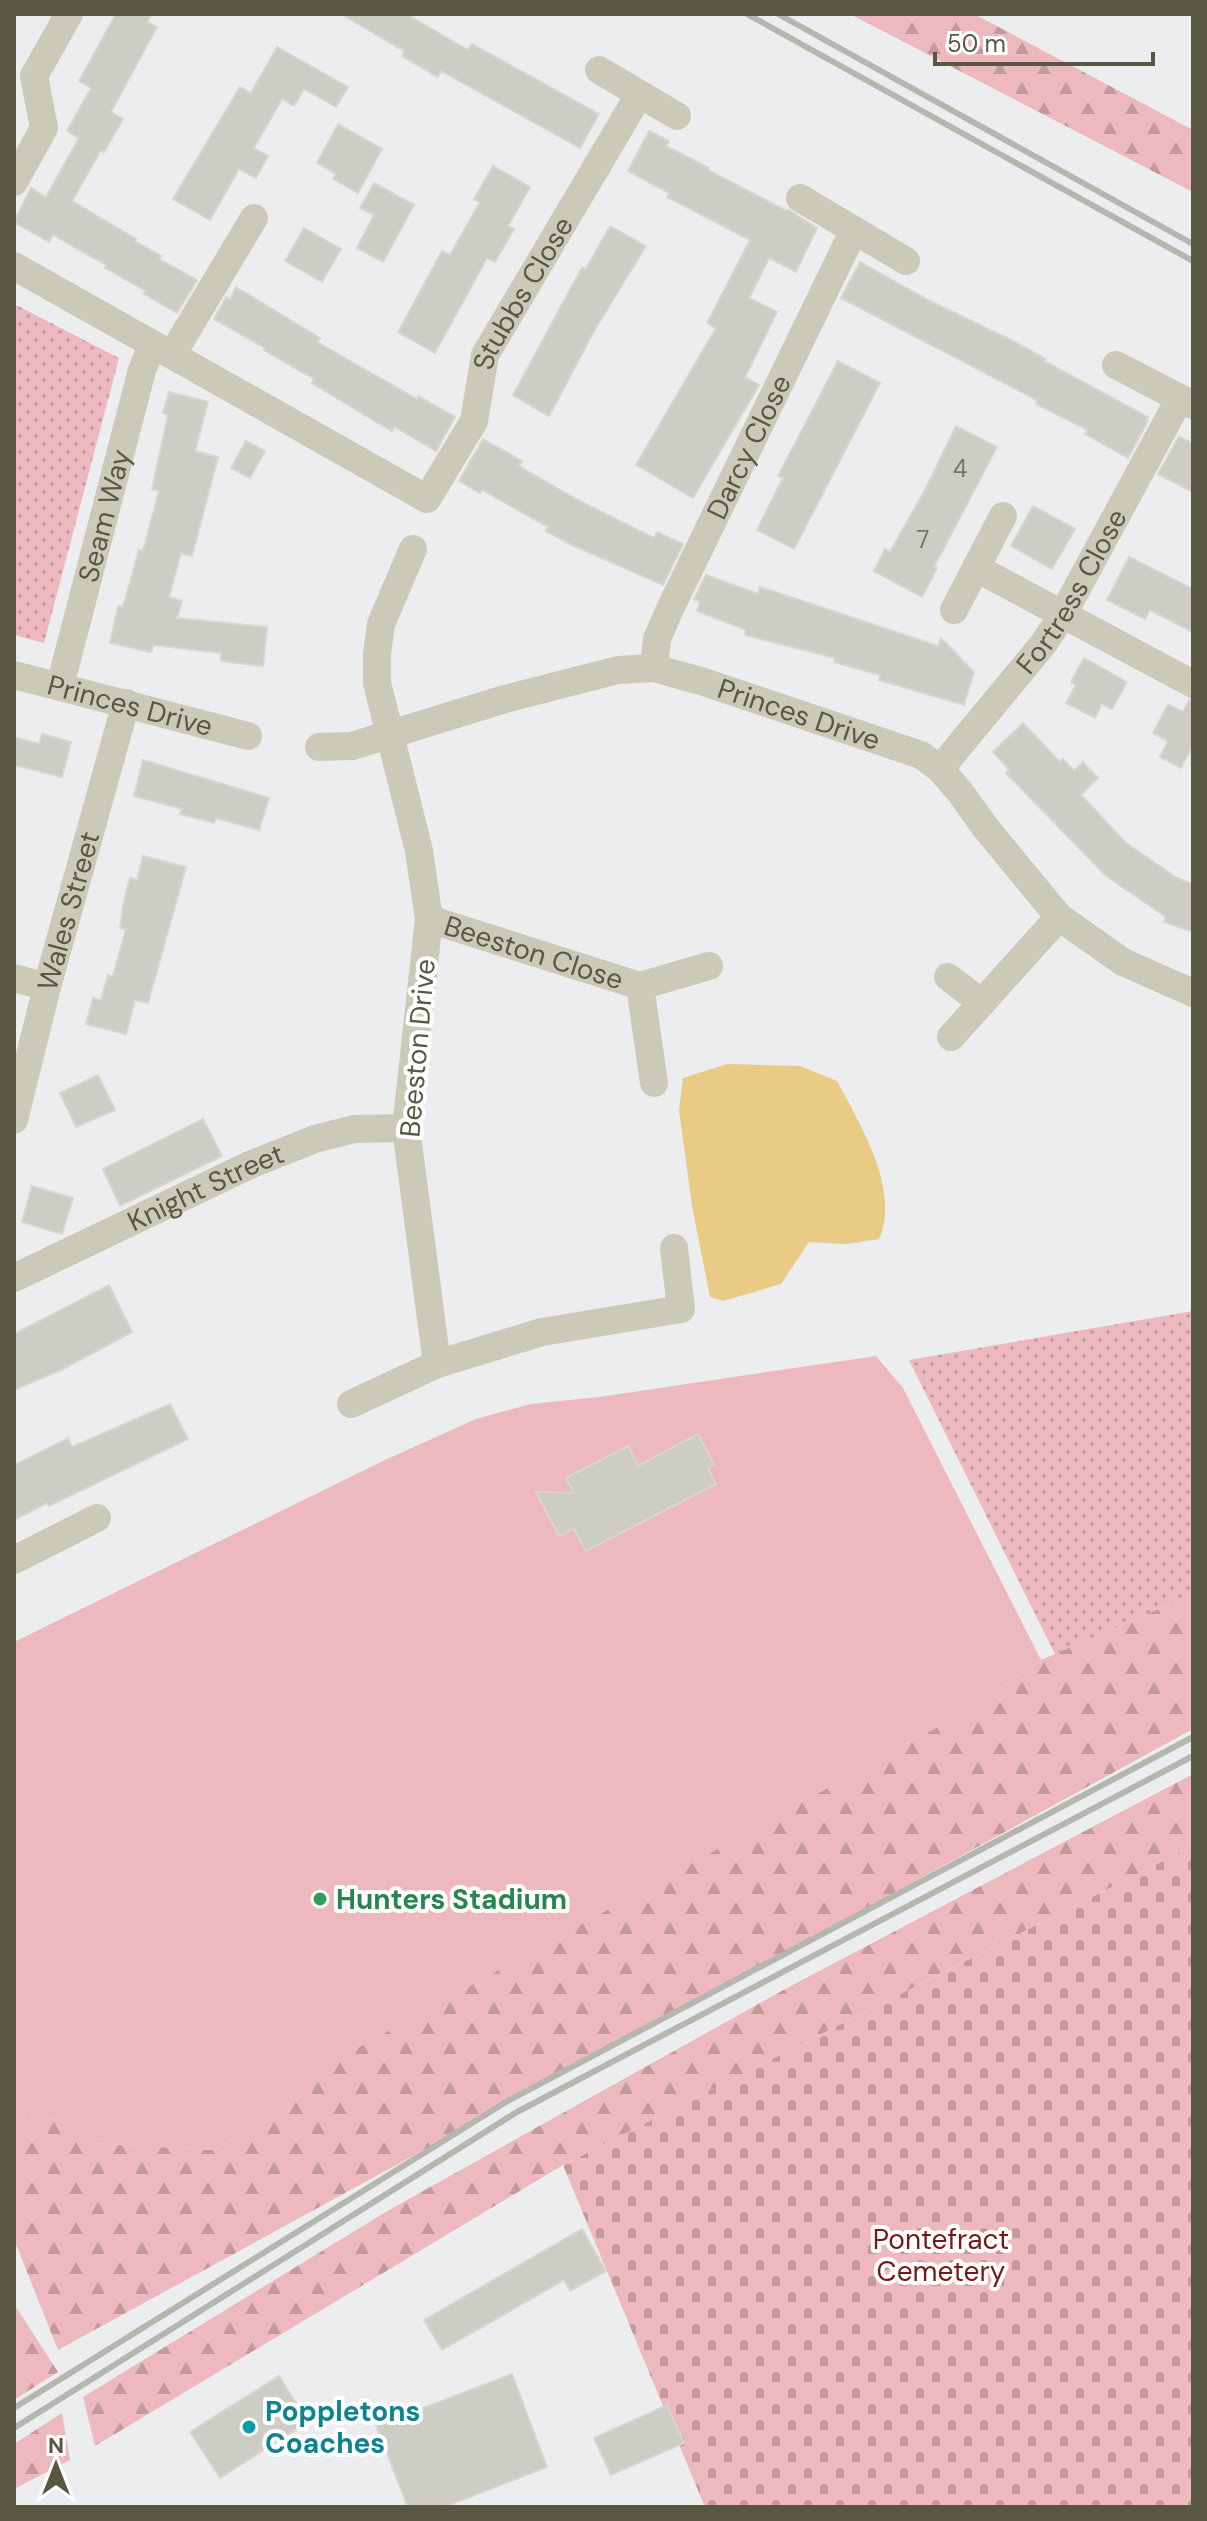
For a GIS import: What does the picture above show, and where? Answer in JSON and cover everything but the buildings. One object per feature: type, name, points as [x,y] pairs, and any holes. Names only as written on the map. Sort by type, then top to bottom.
[{"type":"street","points":[[14,182],[44,128],[34,76],[69,14]]},
{"type":"street","points":[[599,70],[677,116]]},
{"type":"street","name":"Stubbs Close","points":[[162,350],[427,499],[474,421],[485,355],[639,95]]},
{"type":"street","points":[[800,198],[906,261]]},
{"type":"street","name":"Seam Way","points":[[60,686],[142,370],[162,350],[254,218]]},
{"type":"street","name":"Darcy Close","points":[[654,668],[657,639],[669,611],[854,230]]},
{"type":"street","points":[[14,266],[162,350]]},
{"type":"street","name":"Fortress Close","points":[[940,769],[1044,643],[1186,401],[1116,365]]},
{"type":"street","points":[[954,610],[1003,516]]},
{"type":"street","name":"Beeston Drive","points":[[413,549],[381,624],[377,683],[419,851],[429,919],[406,1128],[437,1364]]},
{"type":"street","points":[[976,568],[1193,684]]},
{"type":"street","name":"Princes Drive","points":[[319,747],[352,746],[505,699],[618,670],[654,668],[704,682],[921,755],[940,769],[1059,917],[1123,962],[1193,993]]},
{"type":"street","name":"Princes Drive","points":[[14,675],[248,736]]},
{"type":"street","name":"Wales Street","points":[[14,1120],[47,987],[126,703]]},
{"type":"street","points":[[951,1037],[1059,917]]},
{"type":"street","name":"Beeston Close","points":[[429,919],[640,986],[709,966]]},
{"type":"street","points":[[948,977],[982,1003]]},
{"type":"street","points":[[14,978],[47,987]]},
{"type":"street","name":"Beeston Close","points":[[640,986],[654,1083]]},
{"type":"street","name":"Knight Street","points":[[14,1278],[252,1164],[315,1139],[354,1129],[406,1128]]},
{"type":"street","points":[[351,1404],[437,1364],[542,1332],[692,1307],[674,1248]]},
{"type":"street","points":[[14,1560],[97,1518]]},
{"type":"green space","points":[[850,14],[974,14],[1193,130],[1193,192]]},
{"type":"green space","points":[[14,304],[119,358],[44,643],[14,635]]},
{"type":"green space","points":[[1193,1311],[1193,1594],[1055,1654],[909,1360]]},
{"type":"green space","name":"Hunters Stadium","points":[[876,1356],[903,1388],[1041,1660],[972,1708],[282,2090],[291,2108],[213,2150],[89,2143],[58,2119],[27,2113],[14,2143],[14,1642],[385,1460],[476,1419],[531,1404],[599,1397]]},
{"type":"green space","points":[[1193,1594],[1193,1729],[58,2350],[14,2239],[14,2143],[27,2113],[58,2119],[90,2143],[213,2150],[291,2108],[281,2090],[972,1708],[1041,1660]]},
{"type":"green space","points":[[1193,1774],[1193,1846],[563,2165],[95,2446],[83,2397],[389,2210],[787,1988]]},
{"type":"green space","name":"Pontefract Cemetery","points":[[1193,1846],[1193,2507],[705,2507],[563,2165]]},
{"type":"green space","points":[[14,2304],[58,2372],[14,2400]]},
{"type":"green space","points":[[62,2413],[70,2460],[14,2489],[14,2444]]},
{"type":"shaded area","points":[[727,1064],[800,1066],[837,1081],[875,1158],[885,1200],[879,1239],[847,1244],[809,1242],[781,1284],[723,1301],[710,1297],[692,1206],[679,1110],[683,1078]]},
{"type":"railway","points":[[747,14],[1193,261]]},
{"type":"railway","points":[[778,14],[1193,244]]},
{"type":"railway","points":[[14,2408],[506,2102],[1193,1737]]},
{"type":"railway","points":[[14,2428],[517,2112],[1193,1756]]},
{"type":"place","name":"Hunters Stadium","points":[[320,1899]]},
{"type":"place","name":"Poppletons Coaches","points":[[249,2427]]}]
